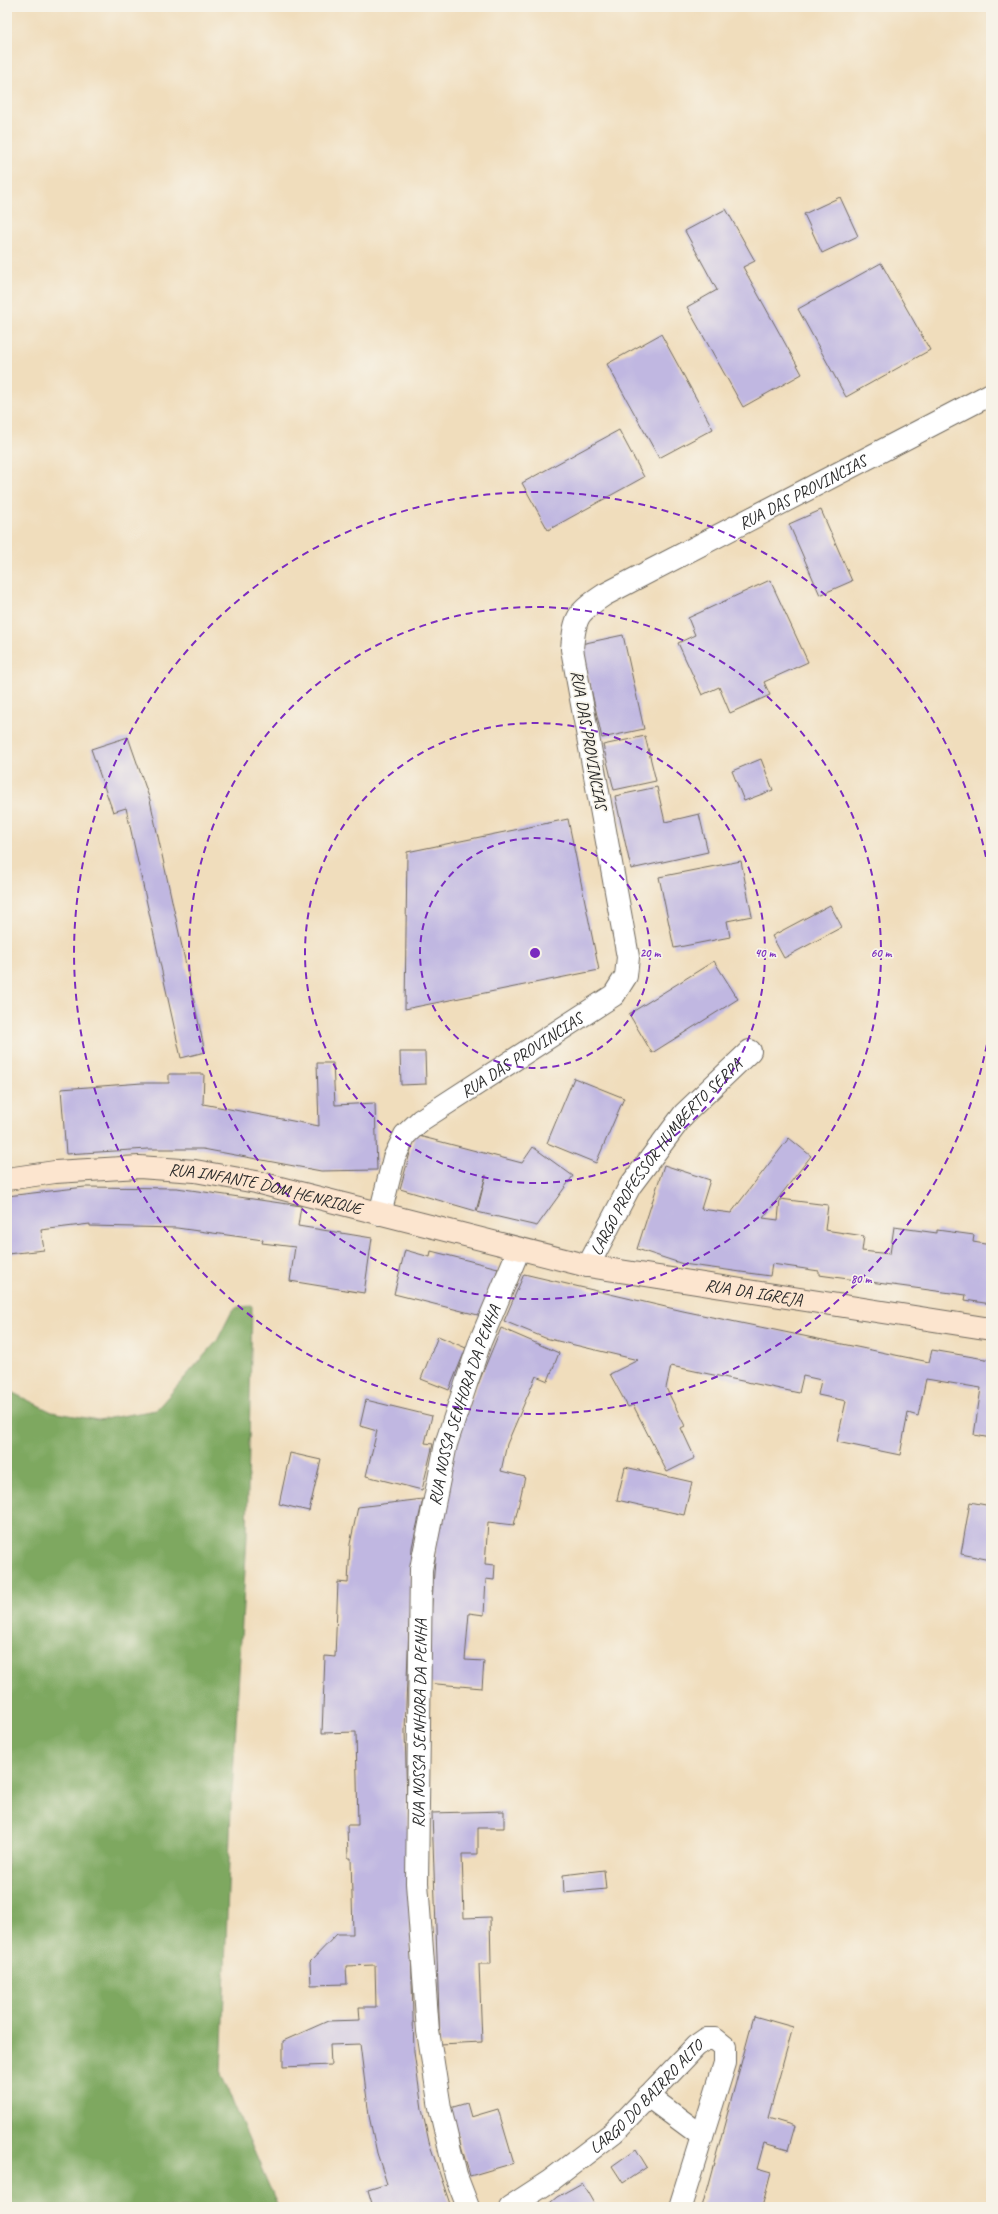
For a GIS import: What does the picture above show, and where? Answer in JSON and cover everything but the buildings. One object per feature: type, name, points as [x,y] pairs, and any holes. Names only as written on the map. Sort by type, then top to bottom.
[{"type":"street","name":"RUA DAS PROVINCIAS","points":[[380,1214],[394,1158],[405,1135],[420,1120],[614,995],[626,976],[628,957],[572,649],[574,624],[583,609],[604,595],[991,394]]},
{"type":"street","name":"LARGO PROFESSOR HUMBERTO SERPA","points":[[588,1266],[630,1186],[684,1114],[750,1051]]},
{"type":"street","name":"RUA INFANTE DOM HENRIQUE","points":[[7,1179],[55,1172],[139,1167],[195,1171],[256,1182],[519,1250]]},
{"type":"street","name":"RUA DA IGREJA","points":[[519,1250],[588,1266],[991,1329]]},
{"type":"street","name":"RUA NOSSA SENHORA DA PENHA","points":[[468,2207],[456,2176],[440,2108],[428,2031],[418,1899],[422,1569],[446,1444],[480,1342],[519,1250]]},
{"type":"street","name":"LARGO DO BAIRRO ALTO","points":[[510,2207],[550,2181],[614,2132],[696,2046],[706,2039],[714,2038],[724,2047],[725,2063],[680,2207]]},
{"type":"street","points":[[648,2096],[702,2136]]},
{"type":"green space","points":[[252,1306],[247,1537],[231,1810],[221,2074],[278,2207],[7,2207],[7,1390],[52,1412],[98,1420],[156,1410],[217,1341],[232,1311],[238,1307]]}]
